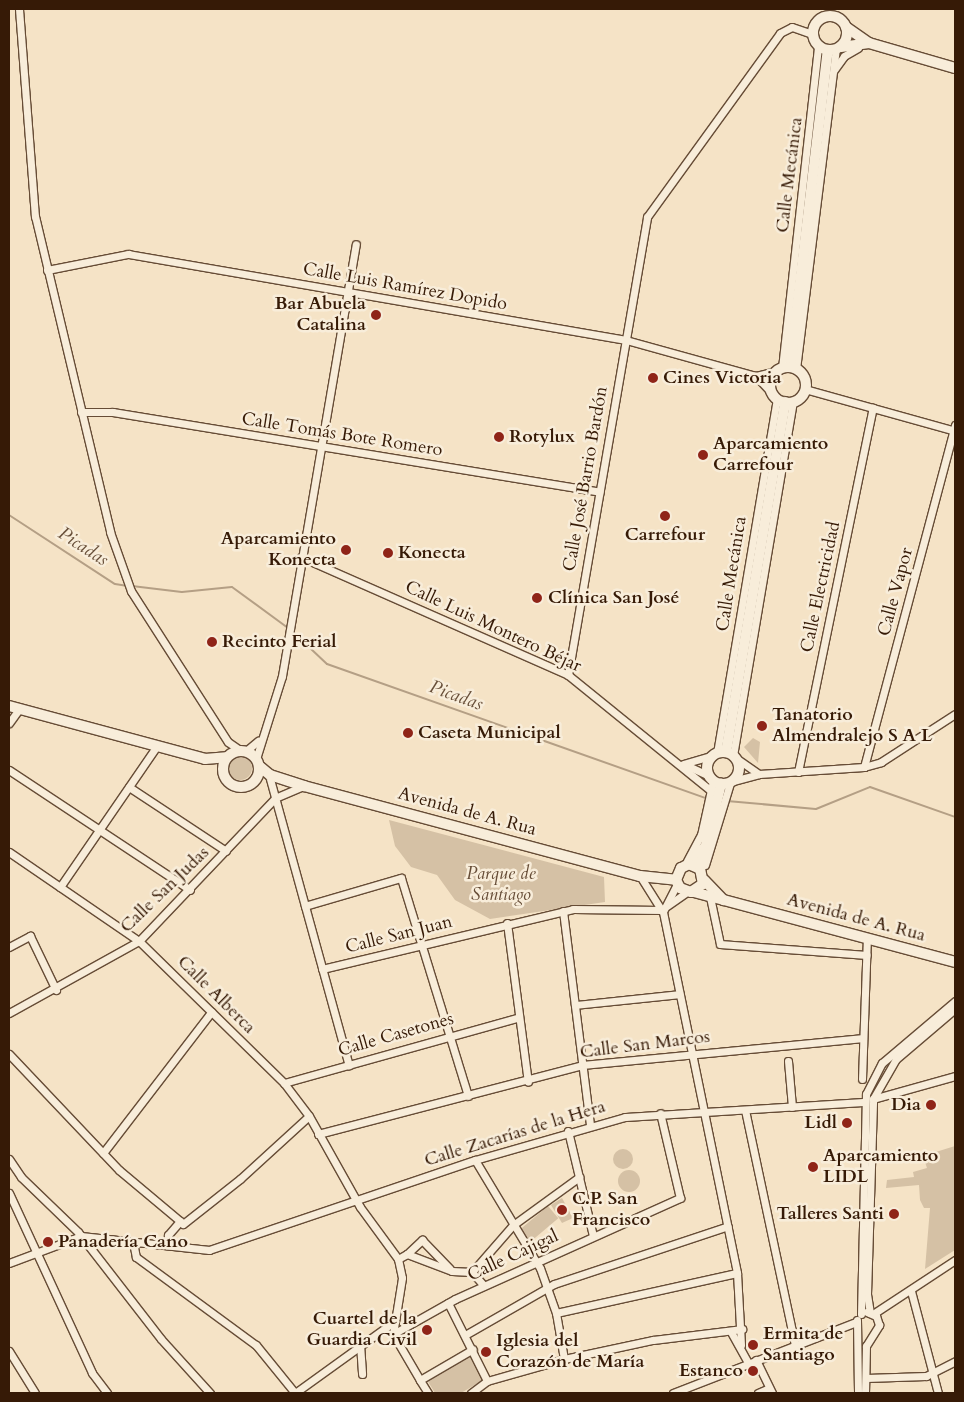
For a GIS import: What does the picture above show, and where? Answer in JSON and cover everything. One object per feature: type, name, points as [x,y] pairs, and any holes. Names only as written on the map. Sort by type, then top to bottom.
[{"type":"street","points":[[20,9],[35,216],[110,532],[131,591],[228,742],[243,750],[258,762]]},
{"type":"street","points":[[869,43],[835,49],[818,46],[812,34],[824,13],[835,13],[846,27],[869,43],[955,68]]},
{"type":"street","name":"Calle José Barrio Bardón","points":[[568,675],[642,237],[655,200],[780,33],[792,27],[812,34]]},
{"type":"street","points":[[662,911],[701,835],[719,791],[739,773],[725,755],[782,399],[835,49],[846,27]]},
{"type":"street","points":[[832,73],[844,56],[869,43]]},
{"type":"street","name":"Calle Mecánica","points":[[786,369],[818,46]]},
{"type":"street","name":"Calle Mecánica","points":[[786,369],[835,49]]},
{"type":"street","points":[[9,706],[205,759],[222,771],[236,786],[256,779],[260,739],[276,702],[356,244]]},
{"type":"street","name":"Calle Luis Ramírez Dopido","points":[[47,270],[128,254],[626,340],[756,376],[786,369]]},
{"type":"street","points":[[786,369],[804,378],[805,389]]},
{"type":"street","points":[[756,376],[782,399]]},
{"type":"street","points":[[782,399],[805,389],[955,429]]},
{"type":"street","name":"Calle Electricidad","points":[[798,772],[873,408]]},
{"type":"street","name":"Calle Tomás Bote Romero","points":[[81,412],[113,412],[599,492]]},
{"type":"street","name":"Calle Vapor","points":[[864,767],[955,429]]},
{"type":"street","name":"Calle Luis Montero Béjar","points":[[302,557],[568,675],[719,791]]},
{"type":"street","points":[[9,723],[19,709]]},
{"type":"street","points":[[719,791],[759,774],[864,767],[881,762],[955,714]]},
{"type":"street","points":[[205,759],[227,756],[243,750],[260,739]]},
{"type":"street","points":[[222,771],[227,756],[228,742]]},
{"type":"street","points":[[60,887],[157,746]]},
{"type":"street","points":[[662,911],[690,892],[702,874],[719,791],[707,765],[725,755]]},
{"type":"street","points":[[683,764],[725,755],[759,774]]},
{"type":"street","name":"Avenida de A. Rua","points":[[258,762],[286,780],[304,786],[640,876],[677,882]]},
{"type":"street","name":"Calle Luis Montero Béjar","points":[[683,764],[719,791]]},
{"type":"street","points":[[9,770],[190,890]]},
{"type":"street","name":"Avenida de A. Rua","points":[[256,779],[286,780]]},
{"type":"street","points":[[270,779],[348,1064]]},
{"type":"street","points":[[283,792],[286,780]]},
{"type":"street","name":"Calle San Judas","points":[[9,1014],[56,990],[139,941],[190,890],[275,798],[283,792],[304,786]]},
{"type":"street","points":[[129,787],[226,851]]},
{"type":"street","points":[[702,874],[704,848],[719,791]]},
{"type":"street","points":[[685,866],[704,848]]},
{"type":"street","name":"Calle Alberca","points":[[9,852],[139,941],[284,1083],[309,1116],[358,1202],[398,1260]]},
{"type":"street","points":[[685,866],[702,874],[724,900]]},
{"type":"street","name":"Avenida de A. Rua","points":[[640,876],[685,866]]},
{"type":"street","points":[[640,876],[662,911],[693,1054],[736,1273],[742,1329],[741,1345]]},
{"type":"street","points":[[305,906],[401,878],[420,945],[468,1096]]},
{"type":"street","points":[[677,882],[690,892]]},
{"type":"street","name":"Avenida de A. Rua","points":[[690,892],[868,938],[954,963]]},
{"type":"street","points":[[710,897],[720,944],[866,955]]},
{"type":"street","name":"Calle San Juan","points":[[322,969],[563,911],[606,906],[662,911]]},
{"type":"street","points":[[563,911],[590,1124]]},
{"type":"street","points":[[507,923],[517,1018],[528,1082]]},
{"type":"street","points":[[9,947],[30,936],[56,990]]},
{"type":"street","points":[[862,1078],[868,938]]},
{"type":"street","points":[[575,1005],[679,994]]},
{"type":"street","points":[[673,1393],[856,1322],[861,1314],[864,1102],[882,1063],[955,1001]]},
{"type":"street","points":[[879,1322],[872,1313],[866,1294],[873,1099],[896,1059],[955,1009]]},
{"type":"street","points":[[103,1153],[211,1012]]},
{"type":"street","name":"Calle Casetones","points":[[284,1083],[517,1018]]},
{"type":"street","name":"Calle San Marcos","points":[[318,1134],[528,1082],[583,1065],[863,1038]]},
{"type":"street","points":[[9,1054],[103,1153],[183,1224],[240,1179],[309,1116]]},
{"type":"street","points":[[788,1061],[792,1107]]},
{"type":"street","points":[[873,1099],[955,1076]]},
{"type":"street","name":"Calle Zacarías de la Hera","points":[[81,1236],[209,1250],[358,1202],[475,1160],[590,1124],[660,1114],[864,1102]]},
{"type":"street","points":[[745,1110],[795,1345]]},
{"type":"street","name":"Calle Cajigal","points":[[393,1334],[448,1303],[680,1198],[660,1114]]},
{"type":"street","points":[[568,1131],[593,1236]]},
{"type":"street","points":[[9,1159],[81,1236],[161,1339],[210,1393]]},
{"type":"street","points":[[475,1160],[535,1262],[548,1288],[556,1313],[564,1359]]},
{"type":"street","points":[[472,1272],[513,1225],[579,1177]]},
{"type":"street","points":[[9,1193],[39,1252],[92,1373],[107,1393]]},
{"type":"street","points":[[167,1245],[168,1235],[180,1221]]},
{"type":"street","points":[[465,1335],[548,1288],[728,1226]]},
{"type":"street","points":[[9,1263],[81,1236]]},
{"type":"street","points":[[428,1393],[393,1334],[392,1323],[396,1314],[402,1278],[398,1260],[422,1240],[452,1271]]},
{"type":"street","points":[[133,1242],[136,1257],[246,1336],[295,1393],[360,1344],[392,1323]]},
{"type":"street","points":[[407,1254],[452,1271],[472,1272],[484,1286]]},
{"type":"street","points":[[861,1314],[872,1313],[891,1304],[955,1260]]},
{"type":"street","points":[[556,1313],[736,1273]]},
{"type":"street","points":[[911,1291],[938,1393]]},
{"type":"street","points":[[448,1303],[473,1349],[487,1382]]},
{"type":"street","points":[[865,1393],[871,1336],[891,1304]]},
{"type":"street","points":[[396,1314],[404,1328]]},
{"type":"street","points":[[856,1322],[859,1333],[858,1393]]},
{"type":"street","points":[[471,1393],[487,1382],[564,1359],[652,1340],[731,1332],[742,1329]]},
{"type":"street","points":[[731,1332],[741,1345],[748,1363]]},
{"type":"street","points":[[859,1333],[871,1336]]},
{"type":"street","points":[[360,1344],[362,1374]]},
{"type":"street","points":[[420,1380],[473,1349]]},
{"type":"street","points":[[9,1351],[35,1393]]},
{"type":"street","points":[[756,1360],[770,1391],[758,1393]]},
{"type":"street","points":[[866,1378],[933,1374],[955,1361]]},
{"type":"green space","points":[[753,738],[760,742],[758,763],[744,747]]},
{"type":"green space","points":[[240,756],[249,759],[252,768],[249,777],[240,780],[231,777],[228,768],[231,759]]},
{"type":"green space","name":"Parque de Santiago","points":[[389,820],[604,877],[605,902],[490,919],[455,900],[437,875],[411,867],[395,846]]},
{"type":"green space","points":[[955,1146],[955,1250],[925,1269],[930,1208],[924,1208],[920,1200],[919,1185],[886,1188],[887,1180],[914,1177],[913,1172],[927,1168],[923,1156]]},
{"type":"green space","points":[[623,1149],[630,1152],[633,1159],[630,1166],[623,1169],[616,1166],[613,1159],[616,1152]]},
{"type":"green space","points":[[629,1170],[637,1173],[640,1181],[637,1189],[629,1192],[621,1189],[618,1181],[621,1173]]},
{"type":"green space","points":[[562,1198],[573,1218],[562,1223],[551,1205]]},
{"type":"green space","points":[[548,1206],[558,1218],[531,1241],[520,1229]]},
{"type":"green space","points":[[471,1355],[485,1379],[461,1393],[435,1393],[427,1380]]},
{"type":"waterway","name":"Picadas","points":[[9,515],[115,584],[128,586]]},
{"type":"waterway","name":"Picadas","points":[[132,586],[182,592],[232,587],[288,628]]},
{"type":"waterway","name":"Picadas","points":[[292,631],[327,664],[708,799]]},
{"type":"waterway","name":"Picadas","points":[[727,801],[816,809],[870,787],[955,817]]},
{"type":"place","name":"Bar Abuela Catalina","points":[[376,315]]},
{"type":"place","name":"Cines Victoria","points":[[653,378]]},
{"type":"place","name":"Rotylux","points":[[499,437]]},
{"type":"place","name":"Aparcamiento Carrefour","points":[[703,455]]},
{"type":"place","name":"Carrefour","points":[[665,516]]},
{"type":"place","name":"Aparcamiento Konecta","points":[[346,550]]},
{"type":"place","name":"Konecta","points":[[388,553]]},
{"type":"place","name":"Clínica San José","points":[[537,598]]},
{"type":"place","name":"Recinto Ferial","points":[[212,642]]},
{"type":"place","name":"Tanatorio Almendralejo S A L","points":[[762,726]]},
{"type":"place","name":"Caseta Municipal","points":[[408,733]]},
{"type":"place","name":"Dia","points":[[931,1105]]},
{"type":"place","name":"Lidl","points":[[847,1123]]},
{"type":"place","name":"Aparcamiento LIDL","points":[[813,1167]]},
{"type":"place","name":"C.P. San Francisco","points":[[562,1210]]},
{"type":"place","name":"Talleres Santi","points":[[894,1214]]},
{"type":"place","name":"Panadería Cano","points":[[48,1242]]},
{"type":"place","name":"Cuartel de la Guardia Civil","points":[[427,1330]]},
{"type":"place","name":"Ermita de Santiago","points":[[753,1345]]},
{"type":"place","name":"Iglesia del Corazón de María","points":[[486,1352]]},
{"type":"place","name":"Estanco","points":[[753,1371]]}]
